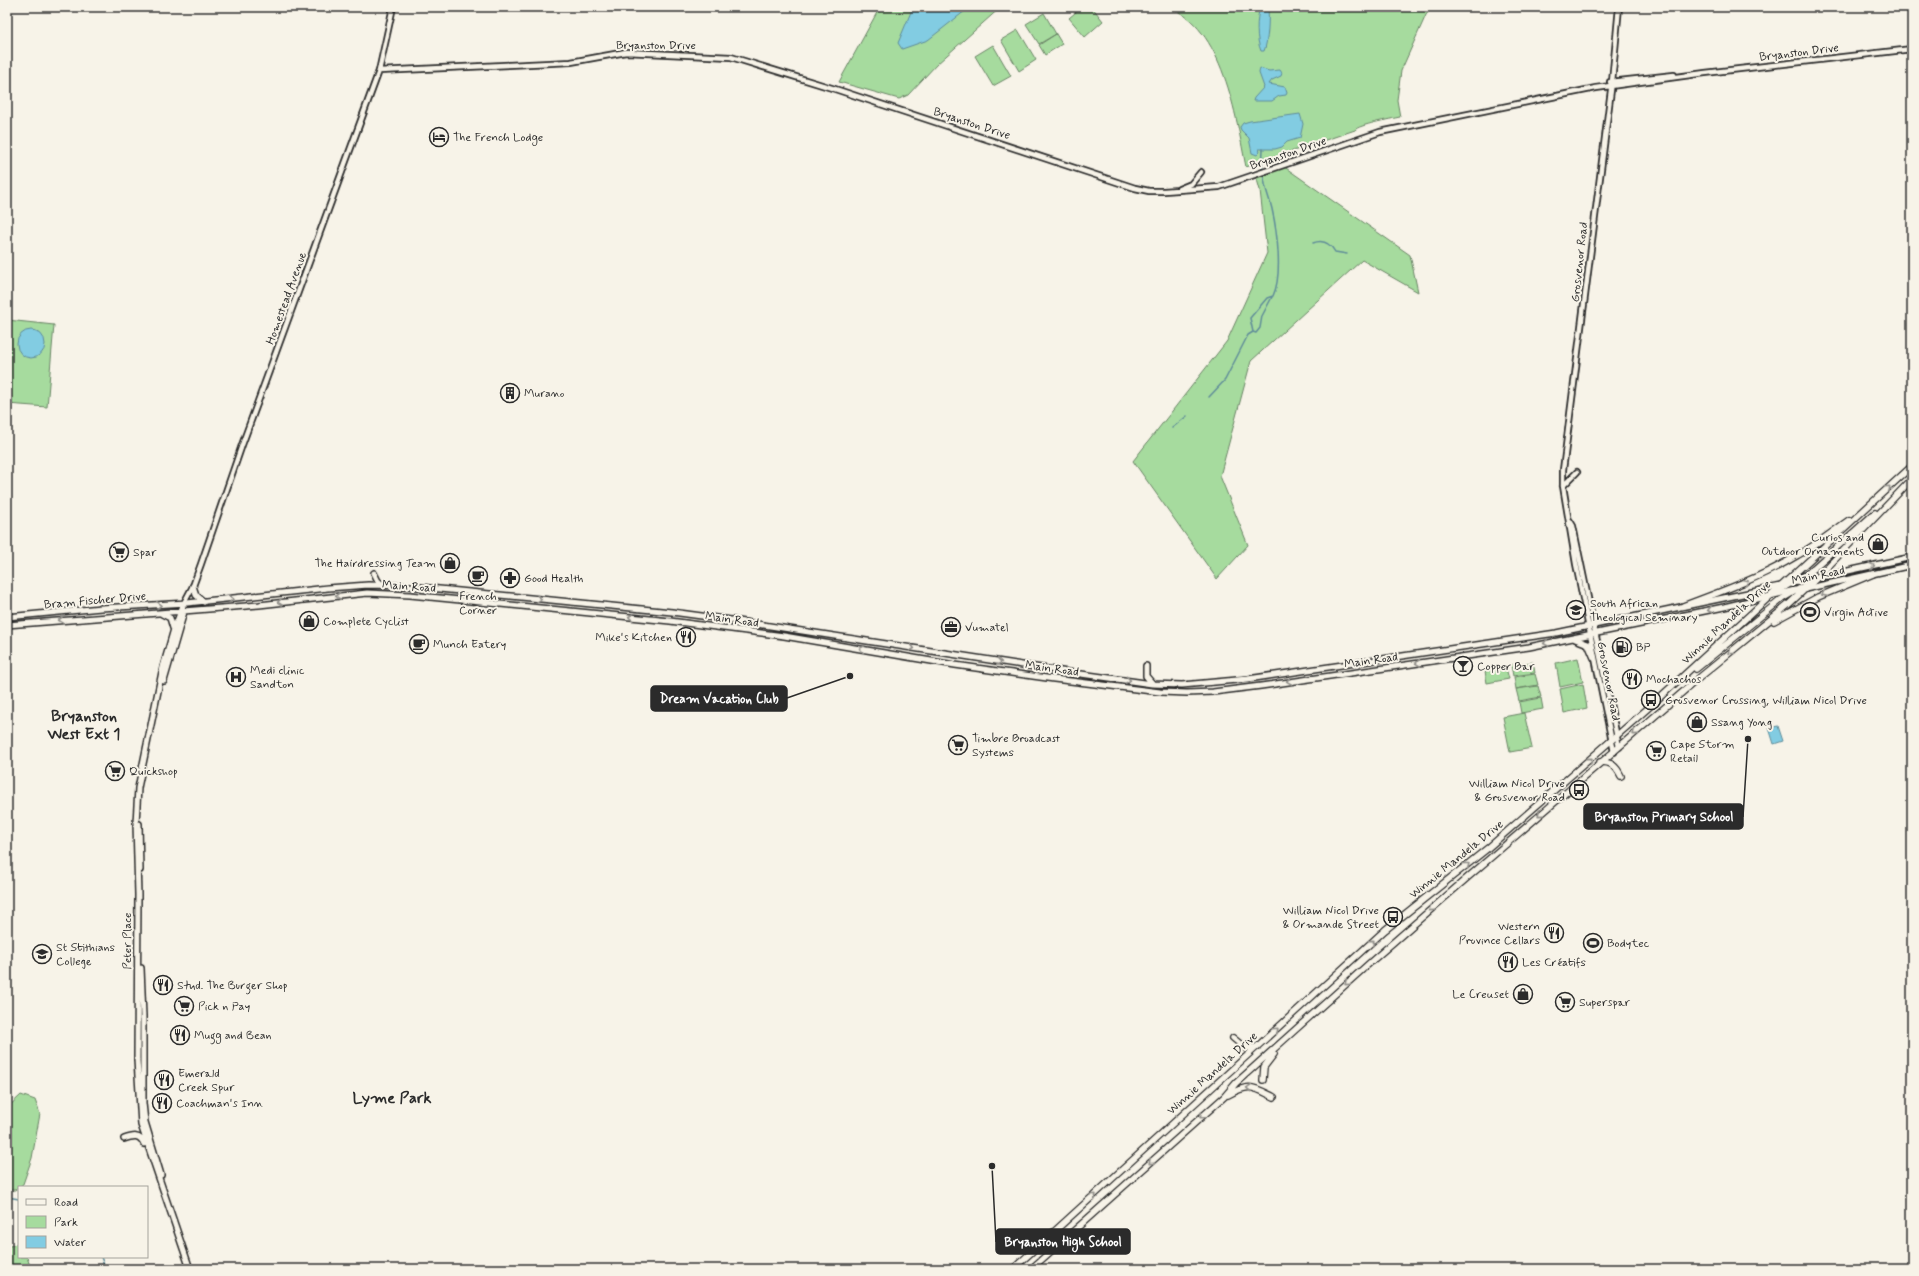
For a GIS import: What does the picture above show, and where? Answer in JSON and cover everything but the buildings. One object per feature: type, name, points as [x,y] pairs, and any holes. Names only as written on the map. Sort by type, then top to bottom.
[{"type":"main road","name":"Winnie Mandela Drive","points":[[1013,1269],[1385,930],[1472,861],[1611,742],[1912,466]]},
{"type":"main road","name":"Winnie Mandela Drive","points":[[1031,1269],[1224,1097],[1236,1083],[1373,960],[1600,762],[1614,752],[1699,678],[1762,628],[1808,588],[1912,479]]},
{"type":"main road","points":[[1770,596],[1807,574],[1874,513],[1888,503]]},
{"type":"main road","points":[[1683,606],[1738,586],[1766,572],[1812,547],[1864,510]]},
{"type":"main road","name":"Main Road","points":[[185,603],[328,588],[384,585],[434,588],[724,618],[786,627],[960,657],[1152,684],[1194,685],[1241,680],[1467,648],[1556,633],[1912,557]]},
{"type":"main road","name":"Main Road","points":[[182,611],[367,593],[410,595],[670,621],[788,637],[955,665],[1054,679],[1174,693],[1213,692],[1476,655],[1574,638],[1912,565]]},
{"type":"main road","points":[[374,573],[378,581],[384,585]]},
{"type":"main road","points":[[1762,628],[1818,597],[1873,574]]},
{"type":"main road","points":[[1672,687],[1712,657],[1782,599],[1817,578]]},
{"type":"main road","points":[[193,586],[196,595],[204,602]]},
{"type":"main road","points":[[182,611],[185,603]]},
{"type":"main road","name":"Bram Fischer Drive","points":[[7,617],[100,608],[185,603]]},
{"type":"main road","name":"Bram Fischer Drive","points":[[7,624],[182,611]]},
{"type":"main road","name":"Peter Place","points":[[182,611],[174,629],[163,666],[140,776],[136,805],[137,1036],[138,1099],[141,1125],[152,1161],[191,1269]]},
{"type":"main road","name":"Peter Place","points":[[182,611],[164,679],[140,788],[141,963],[143,1007],[142,1100],[145,1122],[191,1269]]},
{"type":"main road","points":[[159,613],[170,618],[174,629]]},
{"type":"main road","points":[[1574,638],[1582,640],[1588,644],[1594,658]]},
{"type":"main road","points":[[1146,666],[1146,676],[1152,684]]},
{"type":"main road","points":[[1600,762],[1613,764],[1621,776]]},
{"type":"main road","points":[[137,1036],[141,1010],[143,1007]]},
{"type":"main road","points":[[1233,1038],[1245,1048],[1258,1046]]},
{"type":"main road","points":[[1263,1080],[1264,1067],[1281,1044]]},
{"type":"main road","points":[[1224,1097],[1246,1087],[1258,1090],[1274,1097]]},
{"type":"main road","points":[[124,1139],[134,1136],[141,1138],[152,1161]]},
{"type":"street","name":"Homestead Avenue","points":[[185,603],[193,586],[242,445],[379,71],[393,7]]},
{"type":"street","name":"Grosvenor Road","points":[[1614,752],[1594,658],[1591,626],[1573,526],[1569,519],[1563,486],[1563,470],[1612,83],[1619,7]]},
{"type":"street","name":"Bryanston Drive","points":[[379,71],[576,62],[626,52],[730,57],[843,92],[1135,188],[1150,191],[1176,191],[1219,187],[1384,131],[1612,83],[1662,75],[1688,75],[1912,49]]},
{"type":"street","points":[[1176,191],[1191,184],[1201,172]]},
{"type":"street","points":[[1563,486],[1577,472]]},
{"type":"street","name":"Grosvenor Road","points":[[1592,634],[1619,747]]},
{"type":"green space","points":[[880,7],[1001,7],[937,64],[908,95],[899,99],[839,82]]},
{"type":"green space","points":[[1082,7],[1092,7],[1103,21],[1085,37],[1069,18]]},
{"type":"green space","points":[[1168,7],[1432,7],[1426,15],[1401,71],[1397,100],[1400,117],[1362,126],[1355,130],[1246,167],[1231,99],[1224,75],[1214,53],[1202,33],[1187,17]]},
{"type":"green space","points":[[1044,13],[1056,34],[1039,44],[1026,24]]},
{"type":"green space","points":[[1018,30],[1036,60],[1019,71],[1001,40]]},
{"type":"green space","points":[[1056,34],[1062,44],[1045,55],[1039,45]]},
{"type":"green space","points":[[993,45],[1011,76],[993,86],[975,56]]},
{"type":"green space","points":[[1283,166],[1410,255],[1418,292],[1362,260],[1251,361],[1220,476],[1248,545],[1217,579],[1133,461],[1227,341],[1267,253],[1260,190],[1256,176]]},
{"type":"green space","points":[[7,320],[54,325],[47,407],[7,404]]},
{"type":"green space","points":[[1578,658],[1583,682],[1560,687],[1556,663]]},
{"type":"green space","points":[[1533,662],[1535,673],[1513,676],[1511,665]]},
{"type":"green space","points":[[1506,668],[1509,679],[1487,683],[1485,671]]},
{"type":"green space","points":[[1535,674],[1538,685],[1516,689],[1514,677]]},
{"type":"green space","points":[[1583,684],[1587,708],[1564,713],[1560,689]]},
{"type":"green space","points":[[1538,686],[1541,697],[1519,701],[1516,689]]},
{"type":"green space","points":[[1541,698],[1543,709],[1521,713],[1519,702]]},
{"type":"green space","points":[[1524,713],[1532,748],[1510,752],[1503,717]]},
{"type":"green space","points":[[21,1095],[35,1100],[40,1114],[32,1158],[23,1184],[18,1186],[15,1190],[7,1190],[7,1108]]},
{"type":"green space","points":[[18,1243],[18,1258],[27,1258],[31,1269],[7,1269],[7,1247]]},
{"type":"water","points":[[913,7],[970,7],[928,40],[902,49],[898,43]]},
{"type":"water","points":[[1260,7],[1268,8],[1268,30],[1264,51],[1261,51],[1257,35]]},
{"type":"water","points":[[1260,68],[1269,71],[1280,70],[1282,73],[1281,76],[1272,80],[1269,84],[1285,87],[1287,93],[1286,95],[1279,96],[1272,101],[1253,101],[1264,87],[1259,73]]},
{"type":"water","points":[[1300,114],[1303,124],[1300,138],[1287,142],[1282,147],[1275,149],[1259,149],[1260,152],[1257,155],[1252,153],[1249,138],[1240,127],[1243,123]]},
{"type":"water","points":[[31,330],[41,334],[45,344],[41,354],[31,358],[21,354],[17,344],[21,334]]},
{"type":"water","points":[[1778,726],[1783,741],[1774,744],[1769,728]]},
{"type":"waterway","points":[[1262,169],[1263,149]]},
{"type":"waterway","points":[[1209,397],[1225,380],[1248,335],[1253,332],[1250,318],[1267,298],[1273,296],[1276,287],[1278,277],[1277,241],[1274,218],[1264,176]]},
{"type":"waterway","points":[[1313,243],[1320,241],[1331,246],[1335,252],[1347,254]]},
{"type":"waterway","points":[[1253,332],[1256,333],[1260,328],[1262,316],[1272,297]]},
{"type":"waterway","points":[[1172,428],[1187,416]]},
{"type":"waterway","points":[[7,1197],[18,1199]]},
{"type":"waterway","points":[[101,1258],[104,1265],[109,1269]]},
{"type":"place","name":"The French Lodge","points":[[439,137]]},
{"type":"place","name":"Murano","points":[[510,393]]},
{"type":"place","name":"Curios and Outdoor Ornaments","points":[[1878,544]]},
{"type":"place","name":"Spar","points":[[119,552]]},
{"type":"place","name":"The Hairdressing Team","points":[[450,563]]},
{"type":"place","name":"French Corner","points":[[478,576]]},
{"type":"place","name":"Good Health","points":[[510,578]]},
{"type":"place","name":"South African Theological Seminary","points":[[1576,610]]},
{"type":"place","name":"Virgin Active","points":[[1810,612]]},
{"type":"place","name":"Complete Cyclist","points":[[309,621]]},
{"type":"place","name":"Vumatel","points":[[951,627]]},
{"type":"place","name":"Mike's Kitchen","points":[[686,637]]},
{"type":"place","name":"Munch Eatery","points":[[419,644]]},
{"type":"place","name":"BP","points":[[1622,647]]},
{"type":"place","name":"Copper Bar","points":[[1463,666]]},
{"type":"place","name":"Dream Vacation Club","points":[[850,676]]},
{"type":"place","name":"Medi clinic Sandton","points":[[236,677]]},
{"type":"place","name":"Mochachos","points":[[1632,679]]},
{"type":"place","name":"Grosvenor Crossing, William Nicol Drive","points":[[1651,700]]},
{"type":"place","name":"Ssang Yong","points":[[1697,722]]},
{"type":"place","name":"Bryanston Primary School","points":[[1748,739]]},
{"type":"place","name":"Timbre Broadcast Systems","points":[[958,745]]},
{"type":"place","name":"Cape Storm Retail","points":[[1656,751]]},
{"type":"place","name":"Quickshop","points":[[115,771]]},
{"type":"place","name":"William Nicol Drive & Grosvenor Road","points":[[1579,790]]},
{"type":"place","name":"William Nicol Drive & Ormande Street","points":[[1393,917]]},
{"type":"place","name":"Western Province Cellars","points":[[1554,933]]},
{"type":"place","name":"Bodytec","points":[[1593,943]]},
{"type":"place","name":"St Stithians College","points":[[42,954]]},
{"type":"place","name":"Les Créatifs","points":[[1508,962]]},
{"type":"place","name":"Stud. The Burger Shop","points":[[163,985]]},
{"type":"place","name":"Le Creuset","points":[[1523,994]]},
{"type":"place","name":"Superspar","points":[[1565,1002]]},
{"type":"place","name":"Pick n Pay","points":[[184,1006]]},
{"type":"place","name":"Mugg and Bean","points":[[180,1035]]},
{"type":"place","name":"Emerald Creek Spur","points":[[164,1080]]},
{"type":"place","name":"Coachman's Inn","points":[[162,1103]]},
{"type":"place","name":"Bryanston High School","points":[[992,1166]]},
{"type":"district","name":"Bryanston West Ext 1","points":[[84,724]]},
{"type":"district","name":"Lyme Park","points":[[392,1097]]}]
